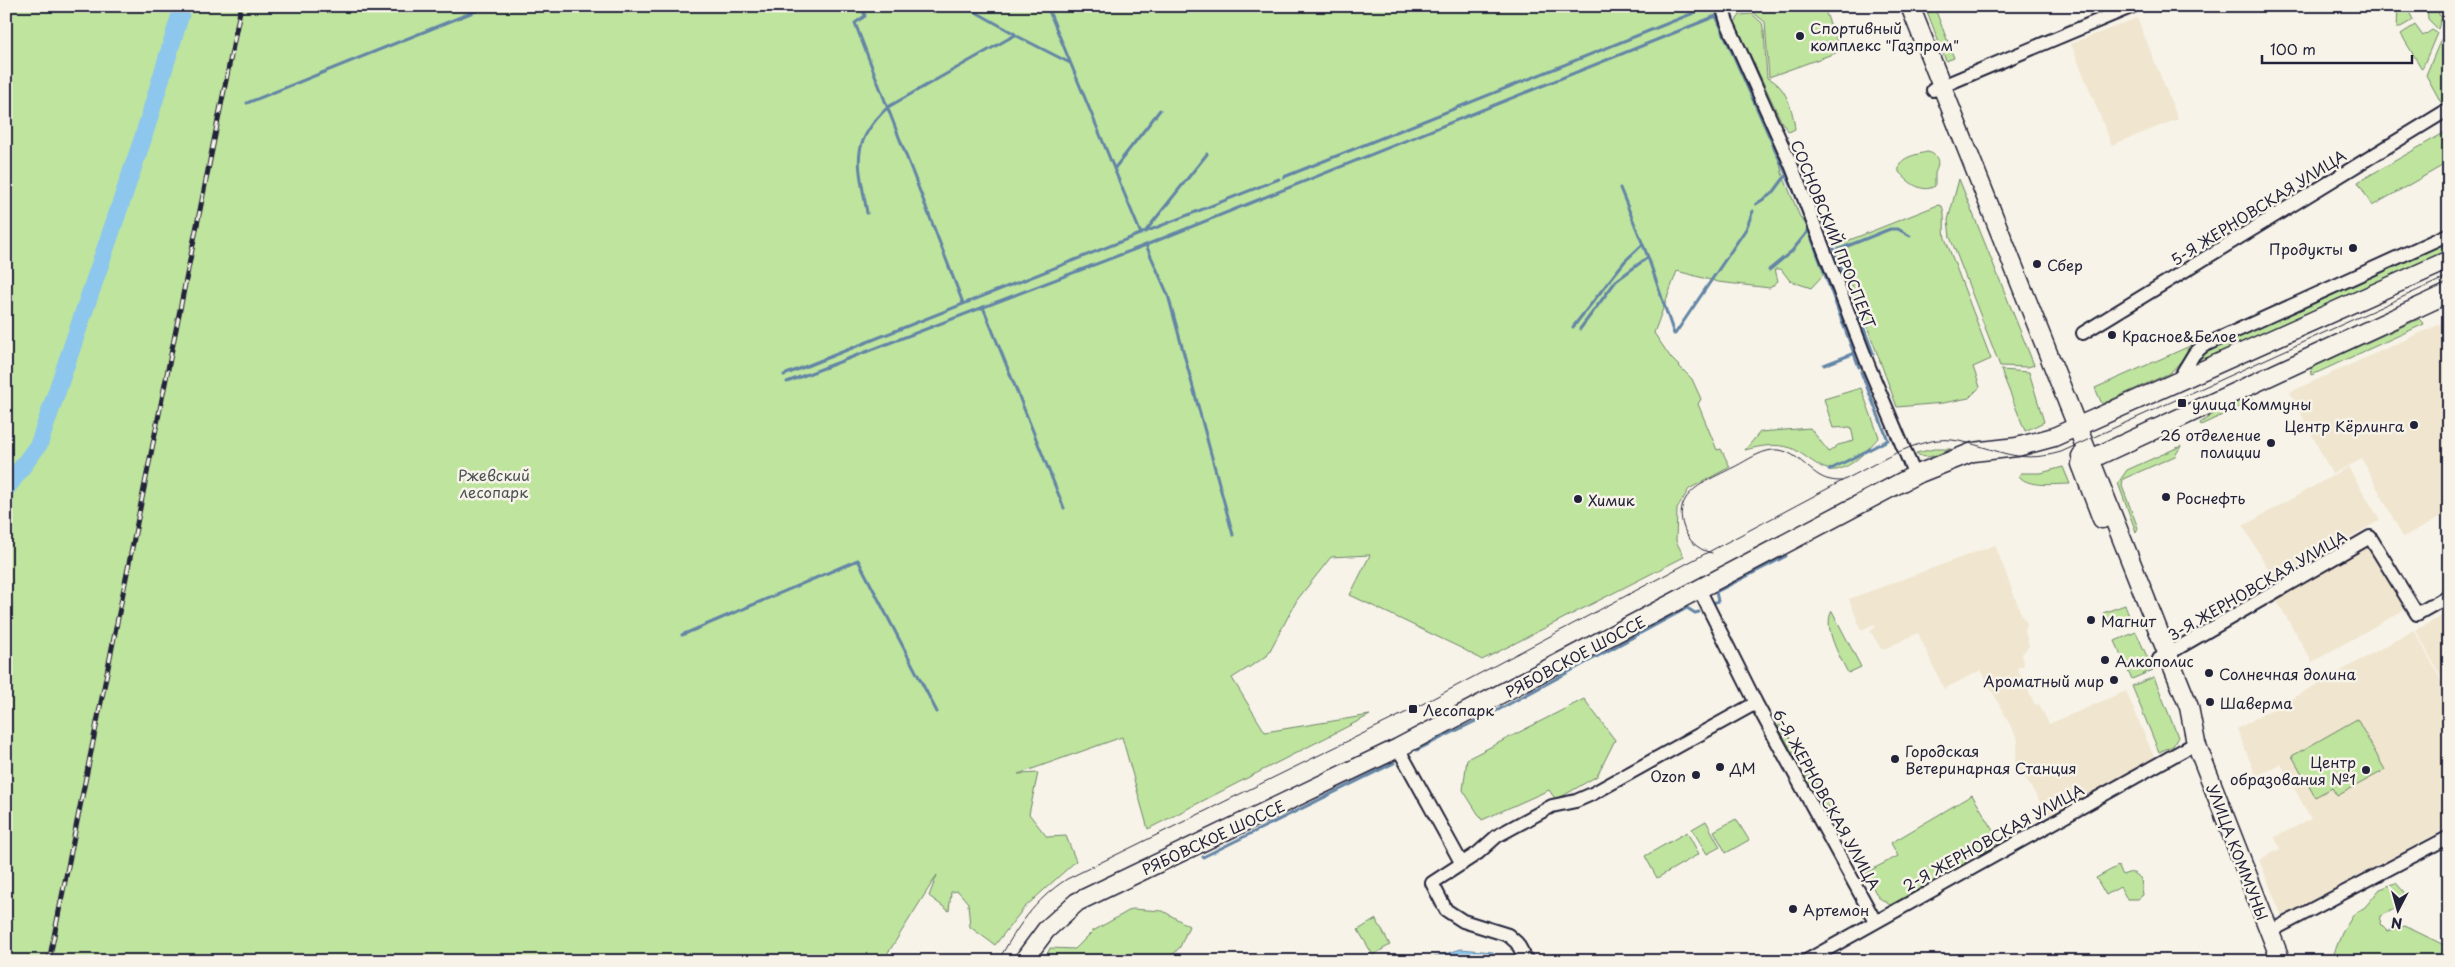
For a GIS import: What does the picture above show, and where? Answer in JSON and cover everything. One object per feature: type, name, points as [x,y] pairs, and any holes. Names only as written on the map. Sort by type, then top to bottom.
[{"type":"main road","name":"УЛИЦА КОММУНЫ","points":[[1899,6],[1937,88],[2164,657],[2178,711],[2196,743],[2281,961]]},
{"type":"main road","name":"УЛИЦА КОММУНЫ","points":[[1910,6],[1937,88]]},
{"type":"main road","name":"РЯБОВСКОЕ ШОССЕ","points":[[1023,961],[1046,930],[1077,902],[1398,748],[1915,475],[1973,452],[2035,443],[2073,429],[2449,260]]},
{"type":"main road","points":[[2084,457],[2449,293]]},
{"type":"street","name":"СОСНОВСКИЙ ПРОСПЕКТ","points":[[1722,6],[1792,167],[1869,367],[1915,475]]},
{"type":"street","points":[[1937,88],[2133,6]]},
{"type":"street","name":"5-Я ЖЕРНОВСКАЯ УЛИЦА","points":[[2083,333],[2449,109]]},
{"type":"street","points":[[2176,383],[2194,354],[2203,346],[2449,234]]},
{"type":"street","name":"3-Я ЖЕРНОВСКАЯ УЛИЦА","points":[[2164,657],[2370,537],[2417,614],[2449,596]]},
{"type":"street","points":[[1699,589],[1756,703]]},
{"type":"street","name":"6-Я ЖЕРНОВСКАЯ УЛИЦА","points":[[1527,961],[1517,943],[1508,935],[1463,921],[1446,910],[1432,883],[1462,864],[1506,831],[1552,806],[1592,794],[1756,703],[1875,922]]},
{"type":"street","name":"2-Я ЖЕРНОВСКАЯ УЛИЦА","points":[[1806,961],[2196,743]]},
{"type":"street","points":[[1398,748],[1462,864]]},
{"type":"street","points":[[2270,932],[2449,838]]},
{"type":"shaded area","points":[[2137,18],[2178,119],[2112,145],[2071,44]]},
{"type":"shaded area","points":[[2449,320],[2449,512],[2403,537],[2362,459],[2332,474],[2290,392]]},
{"type":"shaded area","points":[[2348,467],[2380,520],[2275,581],[2243,526]]},
{"type":"shaded area","points":[[2368,544],[2407,608],[2312,662],[2276,599]]},
{"type":"shaded area","points":[[1995,545],[2022,616],[2027,623],[2025,631],[2029,646],[2021,655],[2024,665],[2017,668],[2035,705],[2039,704],[2049,724],[2126,691],[2154,757],[2049,816],[2015,762],[2018,740],[1981,670],[1944,689],[1918,633],[1882,650],[1870,631],[1876,627],[1874,624],[1861,630],[1849,599]]},
{"type":"shaded area","points":[[2449,612],[2449,692],[2416,630]]},
{"type":"shaded area","name":"Центр образования №1","points":[[2414,630],[2449,695],[2449,827],[2282,916],[2259,860],[2280,849],[2275,837],[2311,819],[2281,764],[2256,776],[2237,729]]},
{"type":"green space","name":"Ржевский лесопарк","points":[[6,6],[1714,6],[1719,19],[1729,31],[1775,139],[1782,173],[1800,217],[1816,237],[1824,274],[1811,288],[1790,281],[1781,269],[1775,269],[1778,281],[1770,288],[1718,282],[1677,271],[1654,333],[1671,358],[1692,379],[1701,399],[1698,404],[1717,450],[1721,449],[1730,467],[1689,489],[1677,509],[1676,541],[1684,557],[1482,660],[1350,595],[1370,555],[1331,557],[1297,600],[1267,656],[1232,678],[1265,732],[1370,715],[1148,829],[1122,737],[1018,774],[1038,773],[1029,814],[1047,837],[1066,836],[1076,861],[1024,908],[995,945],[970,927],[968,903],[958,891],[951,892],[949,911],[929,896],[937,875],[883,961],[6,961]]},
{"type":"green space","name":"Cпортивный комплекс \"Газпром\"","points":[[1745,6],[1823,6],[1841,51],[1769,77],[1765,22]]},
{"type":"green space","points":[[1925,6],[1934,6],[1954,58],[1946,61]]},
{"type":"green space","points":[[2398,6],[2421,6],[2409,11],[2413,20],[2397,29]]},
{"type":"green space","points":[[2427,6],[2438,7],[2439,15],[2442,17],[2438,29],[2428,19]]},
{"type":"green space","points":[[1752,14],[1762,23],[1767,78],[1774,81],[1784,92],[1790,107],[1795,129],[1789,132],[1782,123],[1735,22],[1740,15]]},
{"type":"green space","points":[[2415,25],[2423,36],[2432,30],[2437,33],[2422,69],[2401,34]]},
{"type":"green space","points":[[2449,37],[2449,105],[2444,108],[2426,75],[2441,39]]},
{"type":"green space","points":[[2449,130],[2449,162],[2372,206],[2358,182]]},
{"type":"green space","points":[[1927,152],[1936,157],[1938,166],[1935,173],[1935,186],[1925,189],[1907,180],[1899,172],[1899,167],[1904,160]]},
{"type":"green space","points":[[1959,179],[2034,365],[2028,367],[2000,366],[1950,237],[1948,220]]},
{"type":"green space","points":[[1938,205],[1942,206],[1943,210],[1945,238],[1991,359],[1973,367],[1980,387],[1969,398],[1943,403],[1897,407],[1837,245]]},
{"type":"green space","points":[[2449,240],[2449,253],[2196,364],[2197,358],[2208,350]]},
{"type":"green space","points":[[2419,319],[2424,324],[2312,375],[2311,368]]},
{"type":"green space","points":[[2199,342],[2170,373],[2102,404],[2095,388]]},
{"type":"green space","points":[[2001,370],[2029,372],[2044,422],[2025,431]]},
{"type":"green space","points":[[1861,388],[1879,437],[1860,457],[1848,465],[1836,470],[1830,470],[1813,462],[1796,450],[1785,446],[1756,447],[1745,450],[1760,432],[1810,428],[1829,452],[1838,445],[1854,441],[1851,427],[1833,428],[1824,399]]},
{"type":"green space","points":[[2248,397],[2254,400],[2201,425],[2200,423],[2219,410]]},
{"type":"green space","points":[[2181,446],[2175,456],[2123,479],[2122,486],[2138,528],[2136,532],[2118,483],[2127,470]]},
{"type":"green space","points":[[1934,449],[1951,449],[1929,457],[1920,456],[1916,453]]},
{"type":"green space","points":[[2063,467],[2070,484],[2035,484],[2023,480],[2019,476],[2021,473],[2041,473]]},
{"type":"green space","points":[[2125,605],[2132,624],[2118,629],[2115,621],[2107,624],[2103,613]]},
{"type":"green space","points":[[1832,611],[1861,667],[1848,673],[1831,634],[1829,625]]},
{"type":"green space","points":[[2136,632],[2153,670],[2132,679],[2115,641]]},
{"type":"green space","points":[[2154,677],[2178,737],[2173,746],[2159,752],[2132,686]]},
{"type":"green space","points":[[1584,699],[1615,740],[1597,776],[1556,800],[1549,790],[1482,820],[1463,790],[1467,759]]},
{"type":"green space","points":[[2357,719],[2385,770],[2337,796],[2332,788],[2315,797],[2292,756]]},
{"type":"green space","points":[[1782,724],[1803,762],[1799,765],[1778,726]]},
{"type":"green space","points":[[1811,774],[1834,816],[1828,820],[1804,778]]},
{"type":"green space","points":[[1972,795],[2001,842],[1979,855],[1976,851],[1965,857],[1966,867],[1958,871],[1955,870],[1890,905],[1878,897],[1865,873],[1898,856],[1891,843]]},
{"type":"green space","points":[[1736,819],[1749,840],[1726,853],[1714,831]]},
{"type":"green space","points":[[1706,821],[1720,847],[1707,854],[1692,829]]},
{"type":"green space","points":[[1687,832],[1699,854],[1657,878],[1645,856]]},
{"type":"green space","points":[[2118,866],[2123,875],[2133,873],[2141,879],[2143,895],[2138,899],[2127,899],[2120,887],[2106,895],[2096,878]]},
{"type":"green space","points":[[2396,883],[2404,892],[2402,905],[2381,916],[2380,924],[2387,931],[2405,926],[2446,946],[2449,961],[2331,961],[2342,933],[2354,914],[2365,907],[2380,889]]},
{"type":"green space","points":[[1132,909],[1163,911],[1189,926],[1180,947],[1167,961],[1044,961],[1050,948],[1075,949],[1093,931]]},
{"type":"green space","points":[[1376,919],[1390,945],[1373,955],[1358,930]]},
{"type":"water","points":[[1461,949],[1493,952],[1500,961],[1422,961]]},
{"type":"waterway","points":[[6,489],[39,444],[143,138],[183,6]]},
{"type":"waterway","points":[[247,103],[488,6]]},
{"type":"waterway","points":[[862,6],[865,16],[855,23],[963,303]]},
{"type":"waterway","points":[[965,6],[1015,34]]},
{"type":"waterway","points":[[1047,6],[1141,234]]},
{"type":"waterway","points":[[1284,177],[1711,6]]},
{"type":"waterway","points":[[787,382],[1146,245],[1716,16],[1798,201],[1859,367]]},
{"type":"waterway","points":[[867,213],[859,156],[867,133],[875,120],[888,107],[1015,35],[1070,63]]},
{"type":"waterway","points":[[1114,169],[1160,110]]},
{"type":"waterway","points":[[1145,232],[1207,154]]},
{"type":"waterway","points":[[1756,204],[1773,193],[1787,174]]},
{"type":"waterway","points":[[784,375],[1279,179]]},
{"type":"waterway","points":[[1620,188],[1648,257],[1674,334]]},
{"type":"waterway","points":[[1675,334],[1746,229],[1753,211]]},
{"type":"waterway","points":[[1835,251],[1890,229],[1898,229],[1910,236]]},
{"type":"waterway","points":[[1769,270],[1792,251],[1809,230]]},
{"type":"waterway","points":[[1573,327],[1625,261],[1643,244]]},
{"type":"waterway","points":[[1146,245],[1168,295],[1233,535]]},
{"type":"waterway","points":[[1833,246],[1850,292]]},
{"type":"waterway","points":[[1580,329],[1616,281],[1648,257]]},
{"type":"waterway","points":[[1853,299],[1873,353]]},
{"type":"waterway","points":[[983,307],[1064,508]]},
{"type":"waterway","points":[[1824,365],[1855,353]]},
{"type":"waterway","points":[[1829,470],[1888,440],[1861,372]]},
{"type":"waterway","points":[[1713,603],[1718,601],[1716,592],[1786,556]]},
{"type":"waterway","points":[[682,635],[858,560],[937,712]]},
{"type":"waterway","points":[[1417,750],[1498,710],[1687,608],[1695,613],[1699,612]]},
{"type":"waterway","points":[[1203,857],[1394,763]]},
{"type":"tram line","points":[[998,961],[1019,926],[1036,905],[1055,887],[1067,879],[1413,709],[1896,453],[1910,447],[1938,440],[1967,443],[2017,456],[2044,456],[2061,452],[2449,276]]},
{"type":"tram line","points":[[1712,553],[1700,548],[1691,540],[1686,533],[1682,520],[1682,508],[1686,499],[1701,484],[1758,454],[1775,450],[1790,453],[1823,477],[1842,481]]},
{"type":"railway","points":[[49,961],[241,6]]},
{"type":"place","name":"Cпортивный комплекс \"Газпром\"","points":[[1800,36]]},
{"type":"place","name":"Продукты","points":[[2353,248]]},
{"type":"place","name":"Сбер","points":[[2037,264]]},
{"type":"place","name":"Красное&Белое","points":[[2112,335]]},
{"type":"place","name":"улица Коммуны","points":[[2182,403]]},
{"type":"place","name":"Центр Кёрлинга","points":[[2414,425]]},
{"type":"place","name":"26 отделение полиции","points":[[2271,443]]},
{"type":"place","name":"Роснефть","points":[[2166,497]]},
{"type":"place","name":"Химик","points":[[1578,499]]},
{"type":"place","name":"Магнит","points":[[2091,620]]},
{"type":"place","name":"Алкополис","points":[[2105,660]]},
{"type":"place","name":"Солнечная долина","points":[[2209,673]]},
{"type":"place","name":"Ароматный мир","points":[[2114,680]]},
{"type":"place","name":"Шаверма","points":[[2210,702]]},
{"type":"place","name":"Лесопарк","points":[[1413,709]]},
{"type":"place","name":"Городская Ветеринарная Станция","points":[[1895,759]]},
{"type":"place","name":"ДМ","points":[[1720,767]]},
{"type":"place","name":"Центр образования №1","points":[[2366,770]]},
{"type":"place","name":"Ozon","points":[[1696,775]]},
{"type":"place","name":"Артемон","points":[[1793,909]]}]
